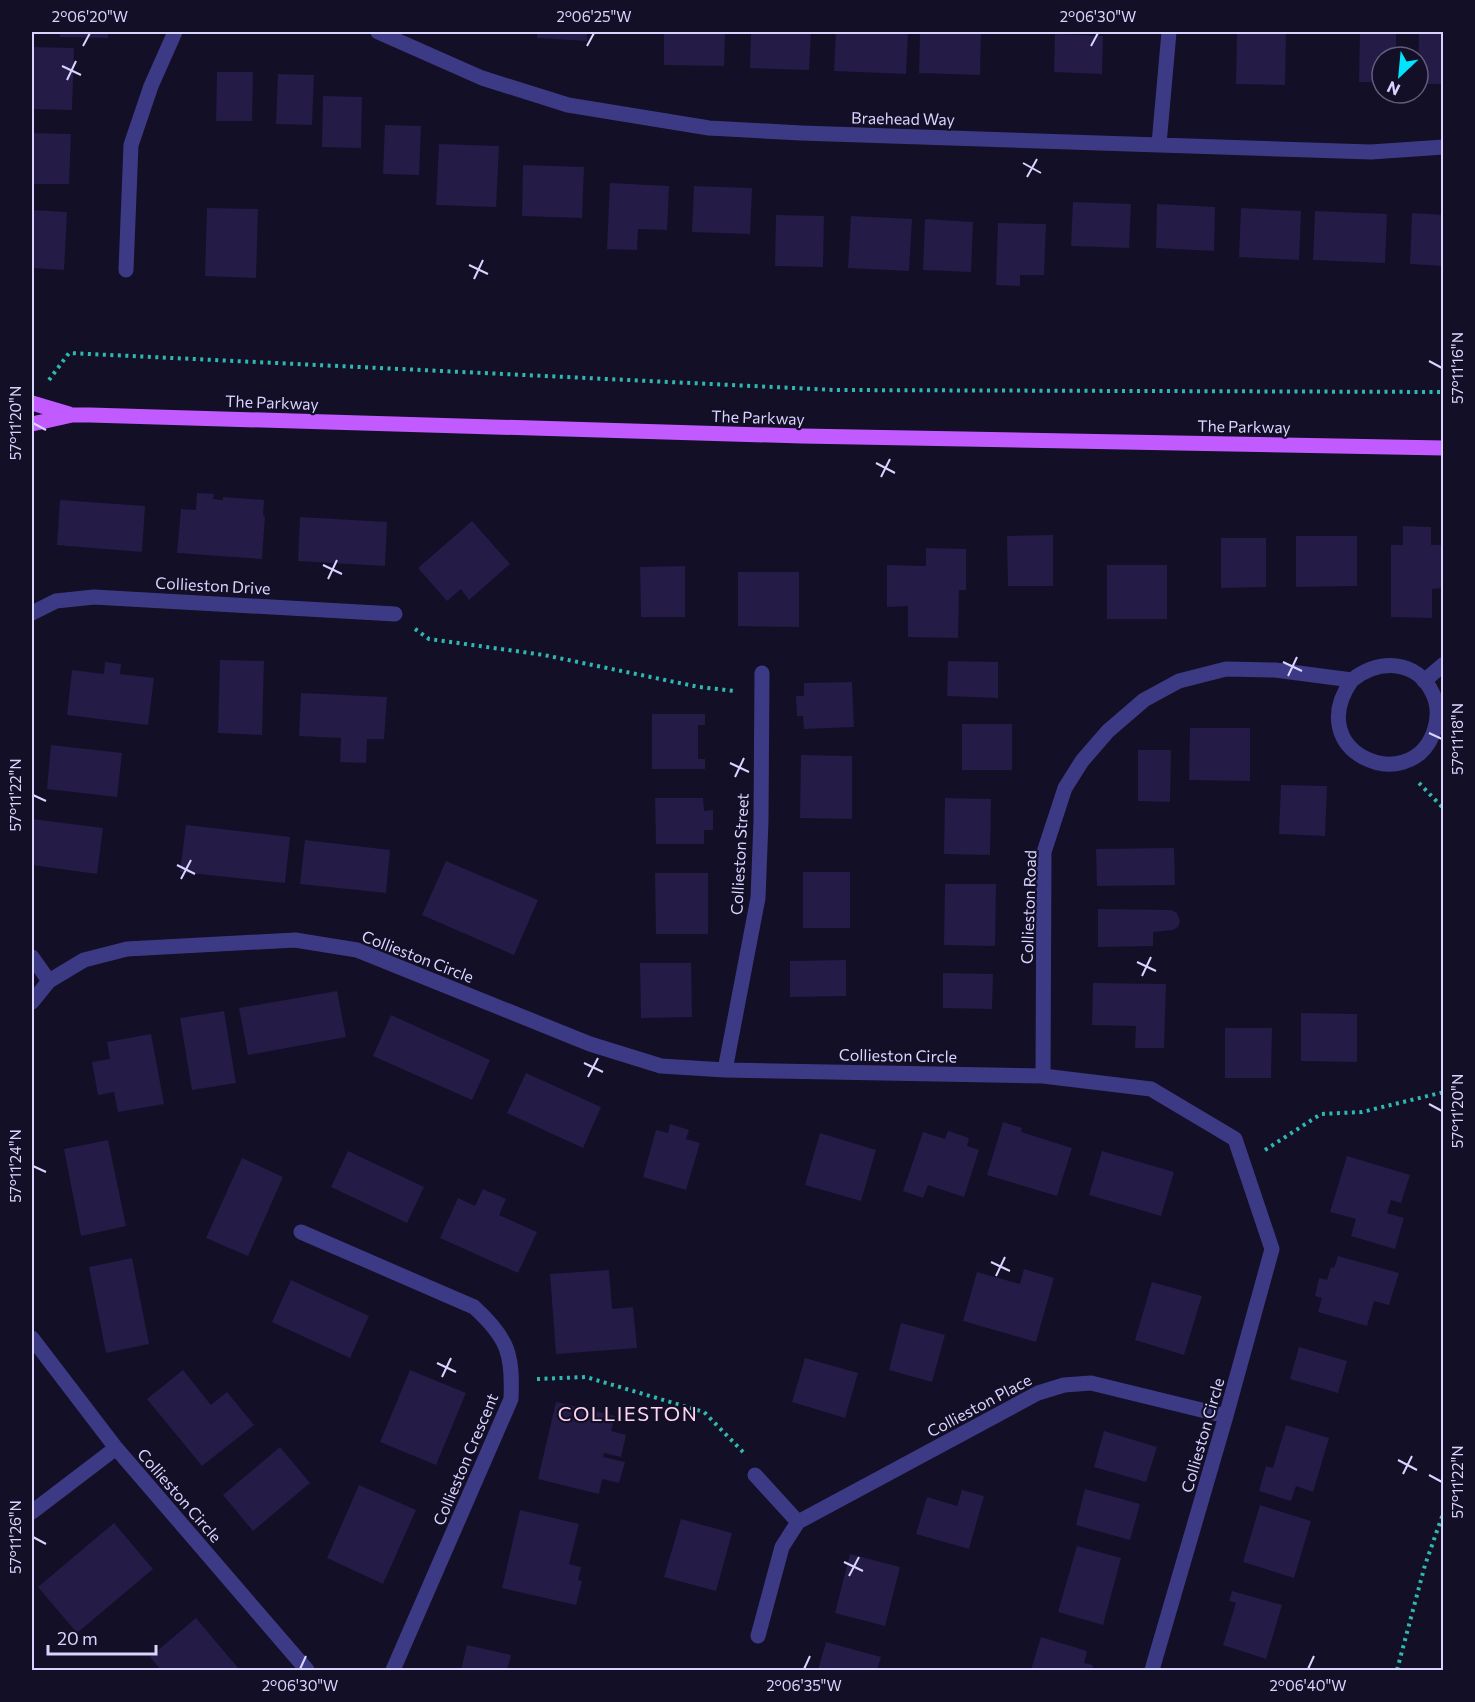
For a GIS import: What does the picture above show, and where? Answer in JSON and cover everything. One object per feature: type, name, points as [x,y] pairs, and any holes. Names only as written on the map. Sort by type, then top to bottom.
[{"type":"main road","name":"The Parkway","points":[[32,403],[72,415]]},
{"type":"main road","name":"The Parkway","points":[[32,424],[72,415],[814,436],[1443,448]]},
{"type":"street","points":[[126,270],[131,145],[151,86],[175,32]]},
{"type":"street","name":"Braehead Way","points":[[378,32],[398,36],[482,78],[568,105],[709,128],[1371,152],[1443,147]]},
{"type":"street","points":[[1159,144],[1169,32]]},
{"type":"street","name":"Collieston Drive","points":[[32,613],[56,601],[94,597],[395,614]]},
{"type":"street","points":[[1424,681],[1443,664]]},
{"type":"street","points":[[1380,665],[1396,665],[1411,671],[1424,681],[1437,709],[1436,725],[1430,740],[1420,752],[1406,761],[1390,764],[1373,762],[1358,755],[1346,742],[1339,727],[1337,710],[1342,694],[1352,680],[1365,670],[1380,665]]},
{"type":"street","name":"Collieston Road","points":[[1043,1076],[1044,852],[1065,788],[1082,761],[1108,731],[1144,700],[1179,681],[1226,669],[1275,670],[1352,680]]},
{"type":"street","name":"Collieston Street","points":[[725,1070],[758,898],[762,673]]},
{"type":"street","name":"Collieston Circle","points":[[32,1002],[49,981],[84,960],[128,949],[295,940],[357,950],[590,1044],[661,1066],[725,1070],[1043,1076],[1151,1089],[1235,1139],[1245,1163],[1272,1249],[1152,1671]]},
{"type":"street","points":[[32,957],[49,981]]},
{"type":"street","name":"Collieston Crescent","points":[[300,1232],[474,1307],[490,1322],[502,1339],[510,1357],[512,1399],[393,1671]]},
{"type":"street","name":"Collieston Circle","points":[[32,1338],[116,1448],[307,1671]]},
{"type":"street","name":"Collieston Place","points":[[798,1522],[1038,1393],[1064,1385],[1091,1383],[1226,1416]]},
{"type":"street","points":[[32,1512],[116,1448]]},
{"type":"street","points":[[755,1475],[798,1522],[782,1548],[758,1636]]},
{"type":"path","points":[[41,378],[50,380],[69,353],[835,390],[1443,392]]},
{"type":"path","points":[[395,614],[429,639],[544,655],[699,687],[761,694]]},
{"type":"path","points":[[1406,761],[1416,779],[1443,809]]},
{"type":"path","points":[[1245,1163],[1321,1114],[1362,1112],[1443,1092]]},
{"type":"path","points":[[512,1380],[586,1377],[704,1412],[752,1461],[755,1475]]},
{"type":"path","points":[[1397,1671],[1425,1565],[1443,1511]]},
{"type":"building","points":[[60,32],[108,32],[108,38],[60,37]]},
{"type":"building","points":[[537,32],[587,32],[587,41],[537,38]]},
{"type":"building","points":[[664,32],[725,32],[724,66],[664,65]]},
{"type":"building","points":[[751,32],[811,32],[809,70],[750,68]]},
{"type":"building","points":[[836,32],[908,32],[906,74],[834,71]]},
{"type":"building","points":[[920,32],[981,32],[980,75],[919,73]]},
{"type":"building","points":[[1237,32],[1286,32],[1285,85],[1236,84]]},
{"type":"building","points":[[1419,32],[1443,32],[1443,84],[1430,84],[1430,45],[1419,45]]},
{"type":"building","points":[[1360,33],[1396,33],[1396,45],[1370,45],[1370,82],[1359,82]]},
{"type":"building","points":[[1055,34],[1103,36],[1102,74],[1054,72]]},
{"type":"building","points":[[32,47],[74,48],[72,110],[32,109]]},
{"type":"building","points":[[217,72],[253,72],[252,121],[216,121]]},
{"type":"building","points":[[278,74],[314,75],[312,125],[276,124]]},
{"type":"building","points":[[323,96],[362,97],[361,148],[322,147]]},
{"type":"building","points":[[385,125],[421,126],[419,175],[383,174]]},
{"type":"building","points":[[32,133],[71,134],[69,184],[32,184]]},
{"type":"building","points":[[439,144],[499,146],[496,207],[436,205]]},
{"type":"building","points":[[523,165],[584,167],[582,218],[522,216]]},
{"type":"building","points":[[610,183],[669,186],[667,230],[638,229],[637,250],[607,249]]},
{"type":"building","points":[[694,186],[752,188],[750,234],[692,232]]},
{"type":"building","points":[[1073,202],[1131,204],[1129,248],[1071,246]]},
{"type":"building","points":[[1157,204],[1215,207],[1214,251],[1156,248]]},
{"type":"building","points":[[207,208],[258,209],[256,278],[205,276]]},
{"type":"building","points":[[1241,208],[1301,211],[1299,260],[1239,257]]},
{"type":"building","points":[[32,210],[67,212],[64,270],[32,268]]},
{"type":"building","points":[[1315,211],[1387,214],[1385,263],[1313,260]]},
{"type":"building","points":[[1412,213],[1443,215],[1443,266],[1410,264]]},
{"type":"building","points":[[776,215],[824,216],[823,267],[775,266]]},
{"type":"building","points":[[851,216],[912,219],[909,271],[848,268]]},
{"type":"building","points":[[925,219],[973,222],[971,272],[923,270]]},
{"type":"building","points":[[998,223],[1046,224],[1044,275],[1020,275],[1020,286],[996,285]]},
{"type":"building","points":[[197,493],[214,494],[213,499],[223,500],[223,497],[264,500],[262,559],[177,553],[181,509],[196,510]]},
{"type":"building","points":[[60,500],[145,506],[142,552],[57,545]]},
{"type":"building","points":[[300,517],[387,522],[385,566],[298,561]]},
{"type":"building","points":[[472,521],[510,564],[469,600],[461,589],[447,601],[418,568]]},
{"type":"building","points":[[1403,526],[1431,527],[1431,545],[1443,545],[1443,588],[1432,589],[1432,618],[1391,617],[1391,545],[1403,545]]},
{"type":"building","points":[[1053,535],[1053,586],[1008,586],[1007,536]]},
{"type":"building","points":[[1296,536],[1357,536],[1357,586],[1296,587]]},
{"type":"building","points":[[1221,538],[1266,538],[1266,587],[1221,588]]},
{"type":"building","points":[[926,548],[966,549],[966,590],[959,590],[958,638],[908,637],[908,606],[887,607],[887,565],[926,566]]},
{"type":"building","points":[[1107,565],[1167,565],[1167,619],[1107,619]]},
{"type":"building","points":[[685,566],[685,617],[641,617],[640,567]]},
{"type":"building","points":[[738,572],[799,572],[799,627],[738,626]]},
{"type":"building","points":[[220,660],[264,661],[262,735],[218,733]]},
{"type":"building","points":[[948,661],[998,662],[998,698],[947,696]]},
{"type":"building","points":[[105,662],[121,664],[120,674],[154,678],[148,725],[67,715],[72,670],[104,674]]},
{"type":"building","points":[[852,682],[854,727],[804,729],[803,716],[797,716],[796,696],[804,696],[804,683]]},
{"type":"building","points":[[301,693],[387,697],[384,739],[367,739],[366,763],[340,762],[341,738],[299,736]]},
{"type":"building","points":[[652,714],[705,714],[705,725],[698,725],[698,759],[705,759],[705,769],[652,769]]},
{"type":"building","points":[[962,724],[1012,724],[1012,770],[962,770]]},
{"type":"building","points":[[1190,728],[1250,728],[1250,781],[1189,780]]},
{"type":"building","points":[[51,745],[122,753],[117,797],[47,789]]},
{"type":"building","points":[[1138,750],[1171,750],[1170,802],[1138,801]]},
{"type":"building","points":[[801,755],[852,756],[852,819],[800,818]]},
{"type":"building","points":[[1281,785],[1327,786],[1325,836],[1279,834]]},
{"type":"building","points":[[655,798],[703,798],[704,811],[713,810],[713,830],[704,830],[704,844],[656,844]]},
{"type":"building","points":[[945,798],[991,799],[990,855],[944,854]]},
{"type":"building","points":[[32,819],[103,828],[97,874],[32,865]]},
{"type":"building","points":[[186,825],[290,837],[285,883],[180,872]]},
{"type":"building","points":[[305,840],[390,850],[386,893],[300,884]]},
{"type":"building","points":[[1174,848],[1175,885],[1097,886],[1096,849]]},
{"type":"building","points":[[446,861],[538,900],[514,955],[422,915]]},
{"type":"building","points":[[803,872],[850,872],[850,928],[803,928]]},
{"type":"building","points":[[655,873],[708,873],[708,934],[656,934]]},
{"type":"building","points":[[945,884],[996,884],[995,946],[944,945]]},
{"type":"building","points":[[1098,909],[1171,910],[1177,913],[1180,921],[1178,927],[1173,930],[1153,932],[1153,946],[1098,947]]},
{"type":"building","points":[[846,960],[846,996],[790,997],[790,961]]},
{"type":"building","points":[[640,963],[691,963],[692,1017],[641,1018]]},
{"type":"building","points":[[943,973],[993,974],[992,1009],[943,1008]]},
{"type":"building","points":[[1093,983],[1166,984],[1164,1048],[1135,1048],[1136,1026],[1092,1025]]},
{"type":"building","points":[[337,991],[346,1037],[248,1055],[239,1008]]},
{"type":"building","points":[[224,1011],[236,1083],[192,1090],[180,1018]]},
{"type":"building","points":[[1301,1013],[1357,1014],[1357,1062],[1301,1061]]},
{"type":"building","points":[[391,1015],[490,1060],[472,1100],[373,1056]]},
{"type":"building","points":[[1225,1028],[1272,1028],[1271,1078],[1225,1078]]},
{"type":"building","points":[[151,1034],[164,1104],[118,1112],[114,1092],[98,1095],[92,1062],[110,1059],[107,1042]]},
{"type":"building","points":[[526,1073],[601,1107],[583,1148],[507,1113]]},
{"type":"building","points":[[1003,1122],[1022,1128],[1021,1132],[1072,1148],[1057,1196],[987,1175]]},
{"type":"building","points":[[670,1124],[689,1130],[686,1139],[700,1143],[686,1190],[643,1177],[656,1130],[668,1133]]},
{"type":"building","points":[[948,1131],[969,1138],[967,1146],[979,1150],[964,1197],[928,1185],[923,1198],[903,1191],[923,1132],[945,1139]]},
{"type":"building","points":[[820,1133],[876,1150],[861,1201],[805,1185]]},
{"type":"building","points":[[108,1140],[126,1226],[81,1236],[64,1149]]},
{"type":"building","points":[[348,1151],[424,1187],[407,1223],[331,1187]]},
{"type":"building","points":[[1102,1151],[1174,1172],[1161,1216],[1089,1195]]},
{"type":"building","points":[[1347,1156],[1410,1175],[1401,1203],[1391,1200],[1387,1213],[1404,1218],[1395,1249],[1351,1236],[1356,1219],[1330,1212]]},
{"type":"building","points":[[242,1158],[283,1177],[248,1256],[206,1238]]},
{"type":"building","points":[[483,1189],[506,1199],[499,1215],[537,1232],[518,1273],[440,1238],[458,1198],[475,1206]]},
{"type":"building","points":[[1338,1256],[1399,1273],[1389,1305],[1374,1301],[1367,1326],[1318,1312],[1322,1298],[1315,1296],[1319,1278],[1327,1280]]},
{"type":"building","points":[[132,1258],[149,1344],[106,1353],[89,1267]]},
{"type":"building","points":[[1024,1269],[1054,1278],[1036,1342],[963,1321],[977,1272],[1020,1284]]},
{"type":"building","points":[[609,1270],[612,1309],[633,1307],[637,1348],[556,1354],[550,1274]]},
{"type":"building","points":[[291,1280],[369,1316],[350,1358],[272,1322]]},
{"type":"building","points":[[1152,1282],[1202,1296],[1184,1355],[1135,1340]]},
{"type":"building","points":[[901,1323],[945,1335],[932,1382],[889,1370]]},
{"type":"building","points":[[1299,1347],[1347,1361],[1338,1393],[1290,1379]]},
{"type":"building","points":[[805,1358],[858,1373],[845,1418],[792,1402]]},
{"type":"building","points":[[183,1370],[211,1405],[227,1392],[254,1425],[202,1466],[147,1399]]},
{"type":"building","points":[[410,1370],[466,1393],[436,1465],[380,1442]]},
{"type":"building","points":[[556,1402],[615,1416],[611,1431],[626,1435],[621,1457],[604,1453],[603,1457],[625,1462],[619,1483],[602,1479],[599,1494],[538,1479]]},
{"type":"building","points":[[1286,1425],[1329,1438],[1313,1492],[1296,1486],[1291,1501],[1259,1491],[1266,1466],[1273,1468]]},
{"type":"building","points":[[1104,1431],[1157,1447],[1146,1482],[1094,1467]]},
{"type":"building","points":[[280,1447],[310,1483],[253,1531],[223,1495]]},
{"type":"building","points":[[359,1485],[416,1510],[383,1584],[327,1558]]},
{"type":"building","points":[[1085,1489],[1140,1504],[1130,1540],[1076,1525]]},
{"type":"building","points":[[962,1490],[984,1496],[969,1549],[916,1534],[927,1497],[957,1506]]},
{"type":"building","points":[[1260,1505],[1311,1521],[1294,1578],[1243,1562]]},
{"type":"building","points":[[520,1510],[579,1524],[569,1564],[581,1567],[578,1580],[582,1581],[576,1605],[502,1588]]},
{"type":"building","points":[[681,1519],[732,1533],[716,1591],[664,1577]]},
{"type":"building","points":[[114,1523],[153,1569],[77,1633],[38,1587]]},
{"type":"building","points":[[1077,1546],[1121,1558],[1103,1625],[1058,1612]]},
{"type":"building","points":[[850,1554],[900,1567],[885,1626],[835,1613]]},
{"type":"building","points":[[1232,1591],[1282,1605],[1266,1659],[1223,1645],[1236,1603],[1229,1601]]},
{"type":"building","points":[[196,1618],[240,1670],[161,1670],[150,1657]]},
{"type":"building","points":[[1041,1637],[1087,1651],[1084,1663],[1093,1665],[1092,1670],[1031,1670]]},
{"type":"building","points":[[826,1642],[881,1657],[877,1670],[818,1670]]},
{"type":"building","points":[[467,1645],[511,1655],[507,1670],[461,1670]]},
{"type":"district","name":"COLLIESTON","points":[[628,1413]]}]
